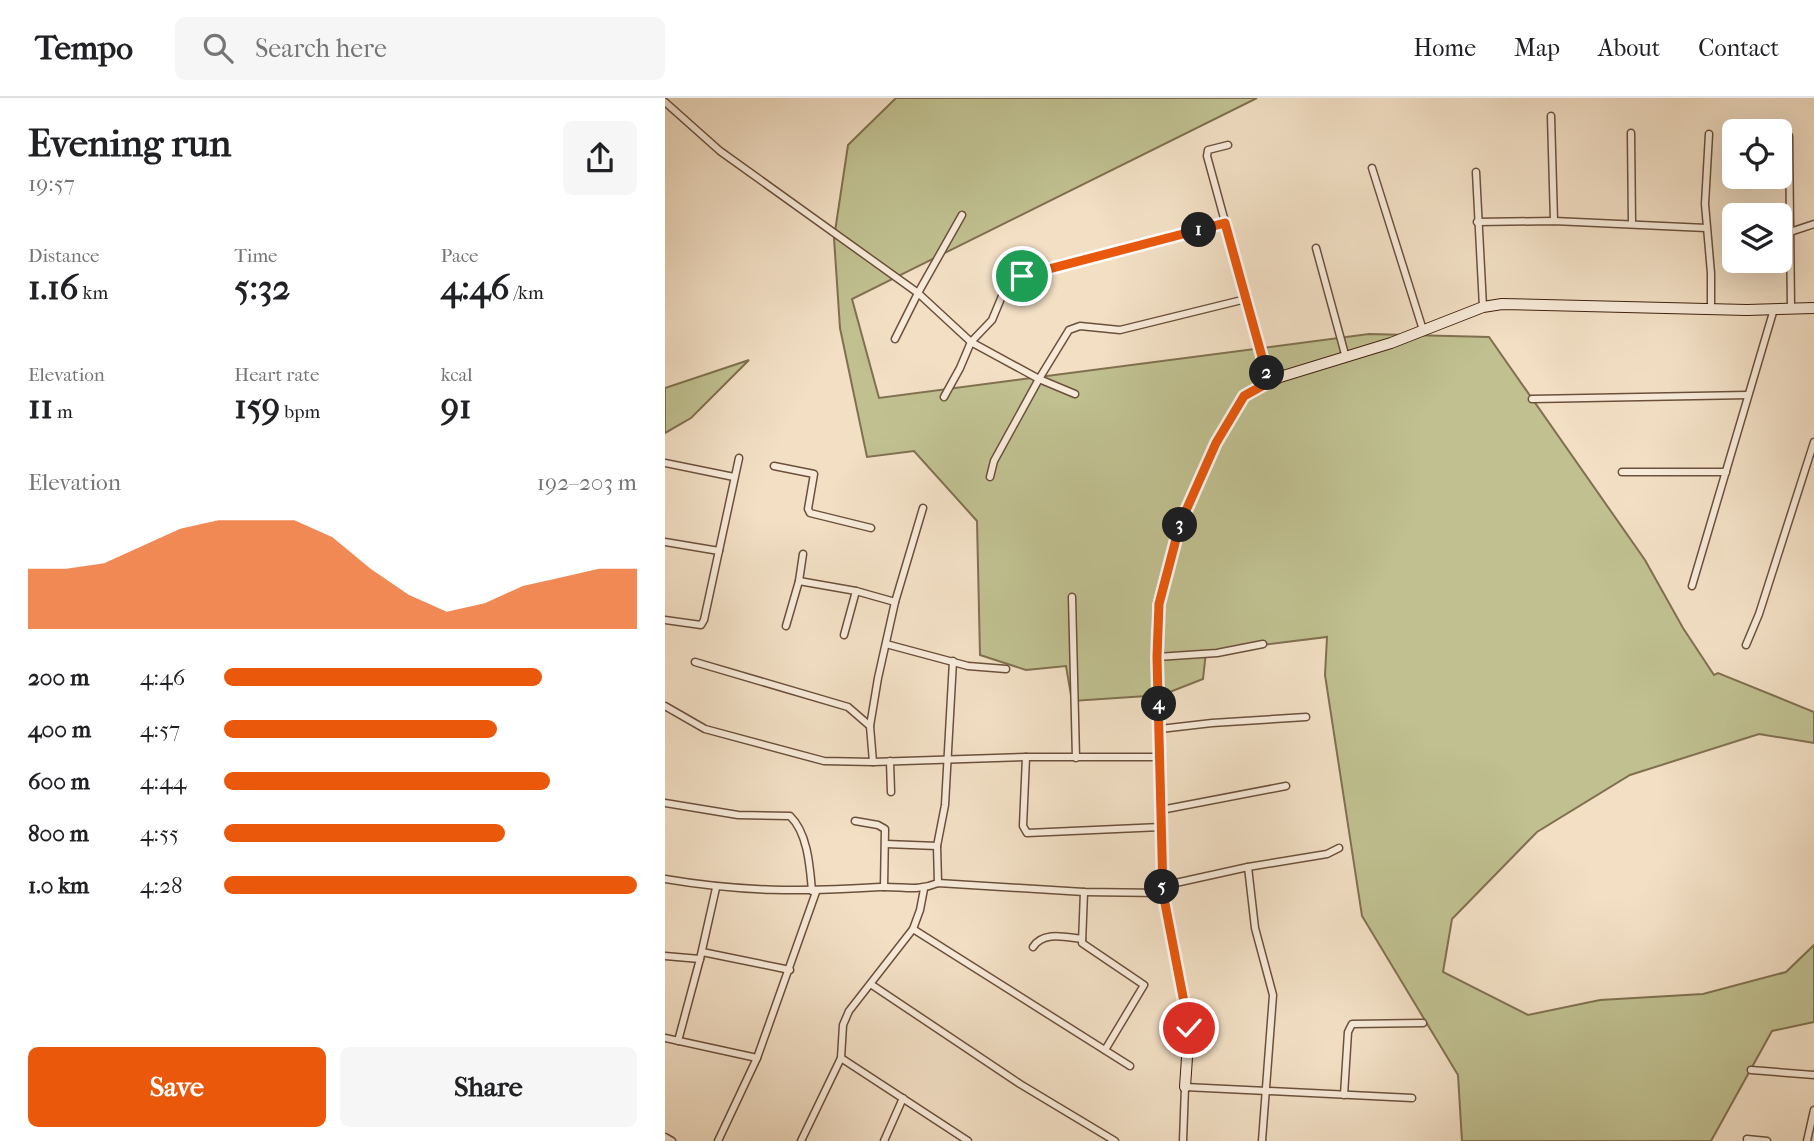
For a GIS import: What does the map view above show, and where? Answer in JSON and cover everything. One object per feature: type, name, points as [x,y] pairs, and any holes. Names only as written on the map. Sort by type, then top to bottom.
[{"type":"street","points":[[665,102],[720,150],[918,293],[971,342],[1039,379],[1075,394]]},
{"type":"street","points":[[1551,116],[1554,221]]},
{"type":"street","points":[[1631,133],[1632,224]]},
{"type":"street","points":[[1709,134],[1706,228],[1711,272],[1711,309]]},
{"type":"street","points":[[1228,145],[1207,150],[1206,153],[1269,382]]},
{"type":"street","points":[[1373,168],[1423,330]]},
{"type":"street","points":[[1476,172],[1483,307]]},
{"type":"street","points":[[895,339],[963,215]]},
{"type":"street","points":[[1477,222],[1554,221],[1706,228]]},
{"type":"street","points":[[944,397],[971,342],[992,320],[1002,296],[1015,278],[1225,223]]},
{"type":"street","points":[[1792,231],[1814,224]]},
{"type":"street","points":[[1316,248],[1346,358]]},
{"type":"street","points":[[1791,273],[1791,308]]},
{"type":"street","points":[[990,477],[994,461],[1069,330],[1085,326],[1120,330],[1246,299]]},
{"type":"street","points":[[1183,1141],[1189,1028],[1162,890],[1157,657],[1159,604],[1180,524],[1216,443],[1244,396],[1269,382],[1346,358],[1483,307],[1503,304],[1711,309],[1814,308]]},
{"type":"street","points":[[1692,586],[1774,309]]},
{"type":"street","points":[[1532,399],[1748,395]]},
{"type":"street","points":[[1746,645],[1759,614],[1814,442]]},
{"type":"street","points":[[665,621],[701,625],[739,458]]},
{"type":"street","points":[[665,463],[734,477]]},
{"type":"street","points":[[774,466],[814,474],[810,513],[871,528]]},
{"type":"street","points":[[1622,472],[1726,472]]},
{"type":"street","points":[[873,762],[870,726],[886,644],[895,602],[923,508]]},
{"type":"street","points":[[665,542],[719,551]]},
{"type":"street","points":[[786,626],[799,582],[803,554]]},
{"type":"street","points":[[799,582],[895,602]]},
{"type":"street","points":[[844,635],[856,592]]},
{"type":"street","points":[[1072,597],[1076,758]]},
{"type":"street","points":[[886,644],[977,667],[1006,669]]},
{"type":"street","points":[[1157,657],[1217,653],[1263,644]]},
{"type":"street","points":[[938,883],[937,846],[945,805],[953,661]]},
{"type":"street","points":[[695,662],[848,707],[870,726]]},
{"type":"street","points":[[665,706],[705,729],[824,761],[1160,757]]},
{"type":"street","points":[[1160,730],[1212,723],[1306,718]]},
{"type":"street","points":[[1026,757],[1023,826],[1027,833],[1161,827]]},
{"type":"street","points":[[890,761],[891,792]]},
{"type":"street","points":[[1161,810],[1286,786]]},
{"type":"street","points":[[665,803],[738,816],[790,816],[795,820],[808,855],[814,891],[790,970],[757,1058],[718,1141]]},
{"type":"street","points":[[855,821],[885,829],[884,887]]},
{"type":"street","points":[[886,844],[937,846]]},
{"type":"street","points":[[665,879],[716,888],[814,891],[884,887],[924,889],[938,883],[1083,892],[1162,890],[1248,867],[1327,854],[1339,848]]},
{"type":"street","points":[[1248,867],[1255,928],[1273,995],[1262,1141]]},
{"type":"street","points":[[678,1041],[716,888]]},
{"type":"street","points":[[801,1141],[841,1058],[843,1025],[849,1011],[872,985],[913,929],[924,889]]},
{"type":"street","points":[[1083,892],[1082,939],[1085,947],[1144,985],[1105,1050]]},
{"type":"street","points":[[913,929],[1130,1066]]},
{"type":"street","points":[[1033,947],[1045,937],[1082,939]]},
{"type":"street","points":[[665,957],[701,956],[790,970]]},
{"type":"street","points":[[872,985],[1020,1084],[1115,1141]]},
{"type":"street","points":[[1344,1095],[1349,1028],[1352,1024],[1423,1023]]},
{"type":"street","points":[[665,1038],[757,1058]]},
{"type":"street","points":[[841,1058],[968,1141]]},
{"type":"street","points":[[1751,1070],[1814,1075]]},
{"type":"street","points":[[1185,1087],[1412,1098]]},
{"type":"street","points":[[884,1141],[903,1098]]},
{"type":"street","points":[[1807,1141],[1814,1110]]},
{"type":"street","points":[[665,1137],[672,1141]]},
{"type":"street","points":[[1747,1139],[1767,1141]]},
{"type":"green space","points":[[896,98],[1257,98],[852,299],[879,398],[1369,334],[1489,337],[1645,560],[1683,628],[1714,675],[1718,673],[1814,712],[1814,743],[1759,734],[1630,775],[1537,832],[1452,919],[1443,972],[1528,1015],[1600,1000],[1703,994],[1786,972],[1814,945],[1814,1022],[1772,1031],[1711,1141],[1462,1141],[1458,1075],[1362,916],[1325,675],[1327,637],[1206,652],[1203,679],[1162,695],[1072,701],[1066,666],[1026,670],[980,655],[977,521],[914,451],[867,457],[840,328],[834,238],[848,145]]},
{"type":"green space","points":[[749,360],[691,418],[665,433],[665,388]]},
{"type":"route","points":[[1022,276],[1225,223],[1269,382],[1244,396],[1216,443],[1180,524],[1159,604],[1157,657],[1163,893],[1189,1028]]}]
